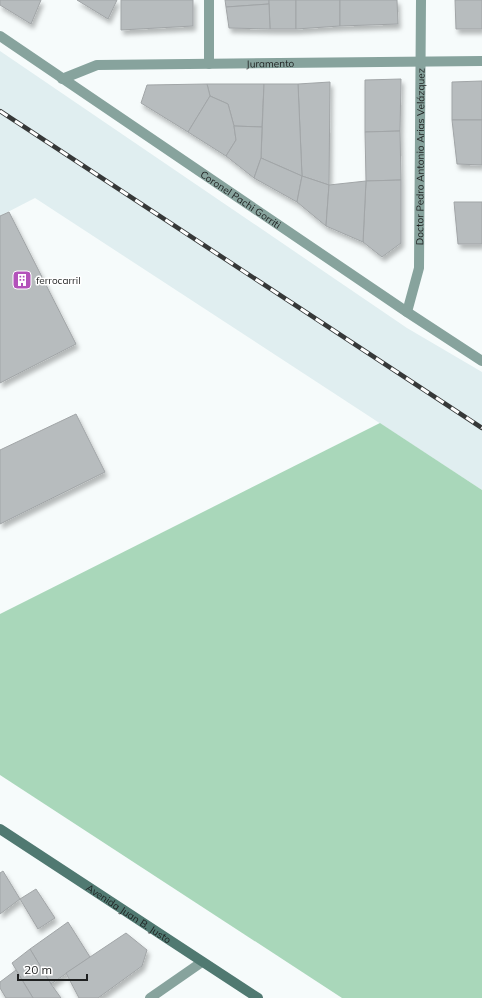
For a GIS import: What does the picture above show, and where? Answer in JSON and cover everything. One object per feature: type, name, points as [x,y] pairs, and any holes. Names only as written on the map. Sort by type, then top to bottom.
[{"type":"street","points":[[209,0],[209,64]]},
{"type":"street","name":"Doctor Pedro Antonio Arias Velázquez","points":[[407,312],[418,268],[421,0]]},
{"type":"street","name":"Coronel Pachi Gorriti","points":[[0,36],[407,312],[482,361]]},
{"type":"street","name":"Juramento","points":[[62,79],[97,64],[482,61]]},
{"type":"street","name":"Avenida Juan B. Justo","points":[[0,829],[258,998]]},
{"type":"street","points":[[150,998],[202,962]]},
{"type":"shaded area","points":[[0,51],[407,328],[482,372],[482,490],[35,198],[0,216]]},
{"type":"green space","points":[[380,423],[482,490],[482,998],[342,998],[0,775],[0,614]]},
{"type":"building","points":[[0,0],[41,0],[31,24],[0,5]]},
{"type":"building","points":[[77,0],[117,0],[108,19]]},
{"type":"building","points":[[121,0],[193,0],[193,26],[121,30]]},
{"type":"building","points":[[225,0],[269,0],[269,4],[226,7]]},
{"type":"building","points":[[269,0],[296,0],[296,29],[270,29]]},
{"type":"building","points":[[296,0],[340,0],[340,26],[296,29]]},
{"type":"building","points":[[340,0],[397,0],[398,24],[340,26]]},
{"type":"building","points":[[455,0],[482,0],[482,29],[456,29]]},
{"type":"building","points":[[269,4],[270,29],[229,28],[226,7]]},
{"type":"building","points":[[401,79],[400,131],[365,132],[365,80]]},
{"type":"building","points":[[482,81],[482,120],[452,120],[452,82]]},
{"type":"building","points":[[330,82],[329,185],[302,176],[298,84]]},
{"type":"building","points":[[207,84],[264,84],[262,127],[234,126],[228,104],[210,96]]},
{"type":"building","points":[[207,84],[210,96],[188,132],[141,103],[147,85]]},
{"type":"building","points":[[264,84],[298,84],[302,176],[261,158]]},
{"type":"building","points":[[210,96],[228,104],[234,126],[236,140],[226,156],[188,132]]},
{"type":"building","points":[[452,120],[482,120],[482,165],[457,164]]},
{"type":"building","points":[[234,126],[262,127],[261,158],[254,178],[226,156],[236,140]]},
{"type":"building","points":[[400,131],[401,180],[366,181],[365,132]]},
{"type":"building","points":[[261,158],[302,176],[297,202],[254,178]]},
{"type":"building","points":[[302,176],[329,185],[326,226],[297,202]]},
{"type":"building","points":[[401,180],[401,243],[382,257],[363,242],[366,181]]},
{"type":"building","points":[[366,181],[363,242],[326,226],[329,185]]},
{"type":"building","points":[[454,202],[482,202],[482,244],[458,244]]},
{"type":"building","name":"ferrocarril","points":[[9,212],[76,344],[0,383],[0,216]]},
{"type":"building","points":[[76,414],[105,472],[0,524],[0,450]]},
{"type":"building","points":[[3,871],[20,899],[0,914],[0,873]]},
{"type":"building","points":[[36,889],[55,918],[38,929],[20,899]]},
{"type":"building","points":[[68,922],[90,957],[51,984],[30,949]]},
{"type":"building","points":[[126,933],[147,950],[142,966],[98,998],[79,998],[66,973]]},
{"type":"building","points":[[30,949],[61,998],[33,998],[12,963]]},
{"type":"building","points":[[16,970],[33,998],[6,998],[0,988],[0,982]]},
{"type":"railway","points":[[0,111],[482,428]]},
{"type":"place","name":"ferrocarril","points":[[22,280]]}]
